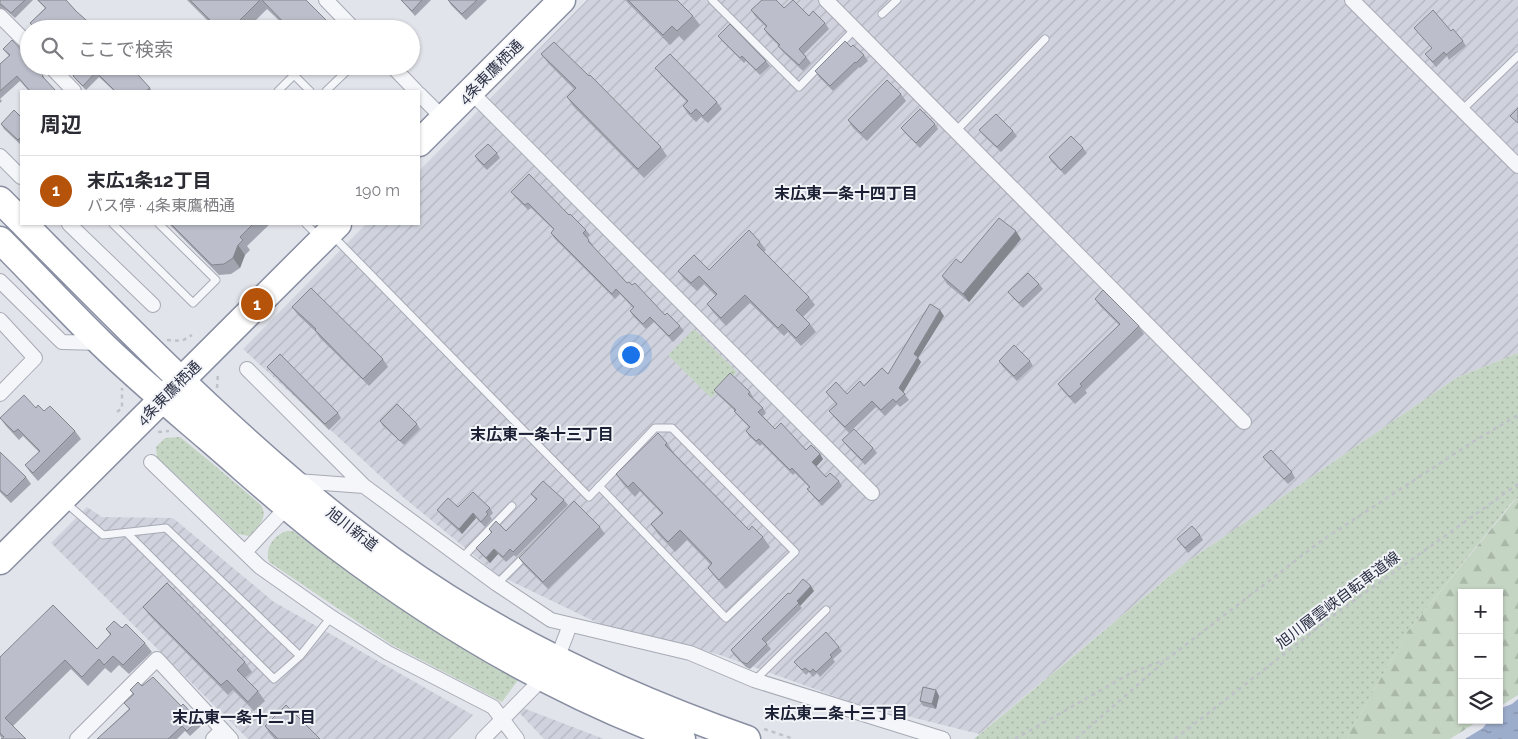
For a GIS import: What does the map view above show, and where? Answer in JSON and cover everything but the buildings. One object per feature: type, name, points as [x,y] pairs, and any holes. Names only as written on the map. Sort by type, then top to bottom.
[{"type":"highway","name":"4条東鷹栖通","points":[[420,142],[562,0]]},
{"type":"highway","name":"旭川新道","points":[[0,200],[20,216]]},
{"type":"highway","name":"旭川新道","points":[[32,226],[181,380],[292,481],[394,562],[515,637],[550,669],[606,708],[682,739]]},
{"type":"highway","name":"4条東鷹栖通","points":[[0,561],[163,399],[324,230]]},
{"type":"highway","name":"旭川新道","points":[[0,240],[102,343],[163,399],[287,507],[334,545],[390,585],[464,633],[550,669],[636,697],[747,739]]},
{"type":"street","points":[[326,0],[345,20]]},
{"type":"street","points":[[826,0],[1244,422]]},
{"type":"street","points":[[1352,0],[1518,166]]},
{"type":"street","points":[[0,16],[20,36]]},
{"type":"street","points":[[59,75],[73,90]]},
{"type":"street","points":[[401,75],[416,90]]},
{"type":"street","points":[[471,92],[872,493]]},
{"type":"street","points":[[420,94],[444,119]]},
{"type":"street","points":[[0,156],[20,176]]},
{"type":"street","points":[[70,225],[153,305]]},
{"type":"street","points":[[0,281],[62,342],[102,343]]},
{"type":"street","points":[[0,320],[35,358],[0,394]]},
{"type":"street","points":[[247,369],[364,486],[497,584],[551,620],[690,653],[754,680],[943,739]]},
{"type":"street","points":[[151,462],[260,567],[331,618],[388,653],[494,708],[517,739]]},
{"type":"street","points":[[292,481],[364,486]]},
{"type":"street","points":[[244,552],[287,507]]},
{"type":"street","points":[[484,739],[550,669],[570,626]]},
{"type":"street","points":[[77,739],[157,659],[222,736]]},
{"type":"lane","points":[[712,0],[799,87],[855,29]]},
{"type":"lane","points":[[882,14],[897,0]]},
{"type":"lane","points":[[956,131],[1045,39]]},
{"type":"lane","points":[[1462,110],[1518,56]]},
{"type":"lane","points":[[279,90],[294,75],[309,90]]},
{"type":"lane","points":[[327,90],[343,75]]},
{"type":"lane","points":[[114,225],[193,303],[216,280],[160,225]]},
{"type":"lane","points":[[324,230],[589,496],[655,428],[672,428],[795,552],[726,618],[600,486]]},
{"type":"lane","points":[[62,499],[103,536],[166,528],[300,656]]},
{"type":"lane","points":[[462,558],[512,506]]},
{"type":"lane","points":[[127,533],[274,679],[300,656],[331,618]]},
{"type":"lane","points":[[497,584],[532,549]]},
{"type":"lane","points":[[754,680],[826,610]]},
{"type":"path","points":[[164,338],[182,341],[192,335]]},
{"type":"path","points":[[217,390],[217,374],[220,370]]},
{"type":"path","points":[[117,412],[122,408],[122,379]]},
{"type":"path","points":[[1076,739],[1167,659],[1321,541],[1471,443],[1518,415]]},
{"type":"path","points":[[153,437],[159,431],[174,430]]},
{"type":"path","name":"旭川層雲峡自転車道線","points":[[1175,739],[1338,612],[1518,484]]},
{"type":"path","points":[[1015,739],[1131,673],[1167,659]]},
{"type":"shaded area","points":[[587,0],[1518,0],[1518,353],[1456,378],[1184,564],[979,734],[851,702],[720,655],[602,625],[498,575],[403,497],[243,349],[365,225],[420,225],[420,170]]},
{"type":"shaded area","points":[[87,507],[102,517],[173,518],[274,602],[473,715],[449,739],[248,739],[51,543]]},
{"type":"shaded area","points":[[510,703],[604,739],[544,739]]},
{"type":"green space","points":[[694,329],[737,372],[711,398],[668,355]]},
{"type":"green space","points":[[1518,353],[1518,499],[1513,501],[1408,631],[1346,739],[974,739],[1184,564],[1456,378]]},
{"type":"green space","points":[[180,437],[261,505],[264,514],[263,518],[259,526],[249,536],[238,534],[157,457],[156,447],[165,438]]},
{"type":"green space","points":[[1518,499],[1518,695],[1503,704],[1503,589],[1458,589],[1458,724],[1474,724],[1450,739],[1346,739],[1408,631],[1514,501]]},
{"type":"green space","points":[[287,531],[293,531],[397,607],[521,676],[502,702],[392,645],[269,562],[268,552],[271,543]]},
{"type":"water","points":[[1518,699],[1518,739],[1465,739],[1483,728],[1486,724],[1503,724],[1503,707]]},
{"type":"place","name":"末広1条12丁目","points":[[257,304]]},
{"type":"district","name":"末広東一条十四丁目","points":[[846,193]]},
{"type":"district","name":"末広東一条十三丁目","points":[[542,434]]},
{"type":"district","name":"末広東二条十三丁目","points":[[836,713]]},
{"type":"district","name":"末広東一条十二丁目","points":[[244,717]]}]
